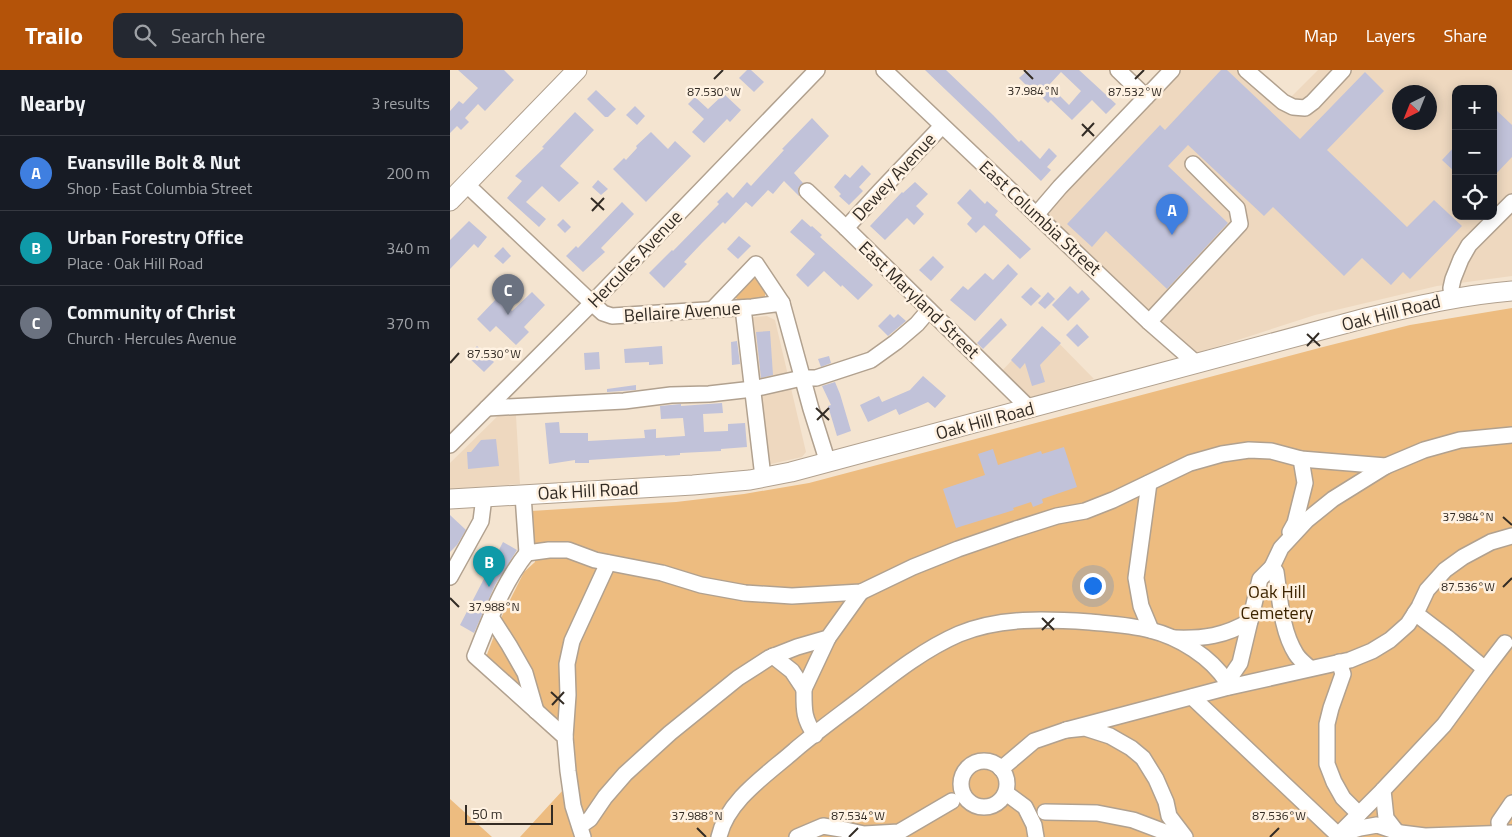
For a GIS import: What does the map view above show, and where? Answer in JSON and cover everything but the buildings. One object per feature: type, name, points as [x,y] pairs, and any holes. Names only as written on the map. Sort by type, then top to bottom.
[{"type":"main road","points":[[450,201],[577,70]]},
{"type":"main road","name":"Oak Hill Road","points":[[450,499],[693,485],[791,472],[1366,318],[1452,298],[1512,291]]},
{"type":"street","name":"Hercules Avenue","points":[[450,445],[592,303],[817,70]]},
{"type":"street","name":"East Columbia Street","points":[[884,70],[1149,322],[1197,364]]},
{"type":"street","points":[[1118,70],[1146,97]]},
{"type":"street","points":[[1036,215],[1060,187],[1172,70]]},
{"type":"street","points":[[1246,70],[1283,102],[1293,107],[1305,108],[1343,70]]},
{"type":"street","name":"Dewey Avenue","points":[[846,228],[942,126]]},
{"type":"street","points":[[1149,322],[1240,224],[1237,208],[1193,164]]},
{"type":"street","name":"Bellaire Avenue","points":[[466,184],[603,313],[612,316],[743,308],[782,303]]},
{"type":"street","name":"East Maryland Street","points":[[807,191],[1030,409]]},
{"type":"street","points":[[1452,298],[1451,288],[1461,259],[1469,245],[1512,202]]},
{"type":"street","points":[[712,310],[756,264],[782,303],[821,445],[828,463]]},
{"type":"street","points":[[743,308],[762,477]]},
{"type":"street","points":[[486,408],[624,401],[671,395],[709,394],[752,389],[802,378],[816,378],[871,360],[883,353],[917,324],[929,310]]},
{"type":"street","points":[[1281,548],[1307,520],[1333,499],[1386,466],[1424,450],[1460,440],[1512,435]]},
{"type":"street","points":[[527,553],[568,550],[595,560],[662,573],[701,585],[744,593],[792,596],[861,592],[913,567],[958,549],[1057,516],[1085,512],[1190,463],[1222,454],[1249,450],[1271,451],[1301,459],[1343,464],[1386,466]]},
{"type":"street","points":[[1228,685],[1240,663],[1260,579],[1272,566],[1295,523],[1305,483],[1301,459]]},
{"type":"street","points":[[1148,483],[1136,578],[1141,606],[1151,630]]},
{"type":"street","points":[[523,495],[527,553],[498,600],[475,656],[565,737]]},
{"type":"street","points":[[450,577],[481,521],[484,497]]},
{"type":"street","points":[[1001,769],[1034,741],[1066,730],[1192,697],[1228,685],[1350,660],[1372,651],[1390,640],[1408,624],[1427,590],[1445,570],[1463,557],[1491,542],[1512,536]]},
{"type":"street","points":[[582,832],[573,806],[568,771],[565,737],[568,695],[567,664],[572,641],[608,563]]},
{"type":"street","points":[[1272,566],[1276,572],[1284,622],[1289,640],[1296,655],[1310,668]]},
{"type":"street","points":[[815,734],[804,714],[804,689],[828,638],[861,592]]},
{"type":"street","points":[[1415,613],[1485,670]]},
{"type":"street","points":[[491,617],[524,673],[537,712]]},
{"type":"street","points":[[719,837],[726,816],[736,804],[750,789],[815,734],[885,680],[927,652],[959,634],[991,625],[1024,620],[1060,620],[1116,624],[1151,630],[1179,641],[1205,658],[1220,671],[1228,685]]},
{"type":"street","points":[[1172,638],[1191,639],[1214,636],[1236,630],[1250,621]]},
{"type":"street","points":[[582,832],[606,797],[625,774],[670,732],[738,678],[773,656],[828,638]]},
{"type":"street","points":[[1335,836],[1383,790],[1444,725],[1510,640]]},
{"type":"street","points":[[773,656],[792,671],[804,689]]},
{"type":"street","points":[[1339,662],[1343,674],[1327,724],[1327,764],[1343,798],[1359,814]]},
{"type":"street","points":[[1192,697],[1335,836]]},
{"type":"street","points":[[1066,730],[1085,728],[1110,736],[1131,748],[1143,758],[1156,779],[1166,802],[1169,816],[1185,837]]},
{"type":"street","points":[[908,837],[922,820],[952,801],[964,772],[976,762],[992,762],[1001,769],[1007,778],[1006,793],[997,804],[990,807],[983,808],[952,801]]},
{"type":"street","points":[[961,780],[961,788],[964,795],[975,806]]},
{"type":"street","points":[[1383,790],[1386,818],[1405,834]]},
{"type":"street","points":[[1006,793],[1026,807],[1045,812],[1097,813],[1133,820],[1178,837]]},
{"type":"street","points":[[1506,833],[1498,822],[1512,803]]},
{"type":"street","points":[[1026,807],[1035,831]]},
{"type":"street","points":[[1035,831],[1045,812]]},
{"type":"street","points":[[797,837],[823,826],[864,834],[899,832],[922,820]]},
{"type":"street","points":[[1335,836],[1360,828],[1378,825],[1405,834],[1425,836],[1506,833]]},
{"type":"shaded area","points":[[1172,70],[1255,70],[1289,99],[1318,70],[1512,70],[1512,276],[1437,286],[1315,315],[1188,356],[1036,215]]},
{"type":"shaded area","points":[[767,316],[775,320],[806,452],[802,457],[762,466],[744,318]]},
{"type":"shaded area","points":[[1043,327],[1094,379],[1027,398],[1000,373]]},
{"type":"shaded area","points":[[515,399],[520,484],[450,489],[450,463]]},
{"type":"green space","points":[[753,278],[758,279],[765,288],[765,298],[739,301],[736,295]]},
{"type":"green space","name":"Oak Hill Cemetery","points":[[1512,308],[1512,837],[520,837],[563,790],[558,737],[481,670],[501,618],[524,572],[535,562],[531,511],[676,502],[744,494],[809,483],[1410,325]]},
{"type":"green space","points":[[450,799],[492,837],[450,837]]},
{"type":"place","name":"Evansville Bolt & Nut","points":[[1172,235]]},
{"type":"place","name":"Community of Christ","points":[[508,315]]},
{"type":"place","name":"Urban Forestry Office","points":[[489,587]]}]
